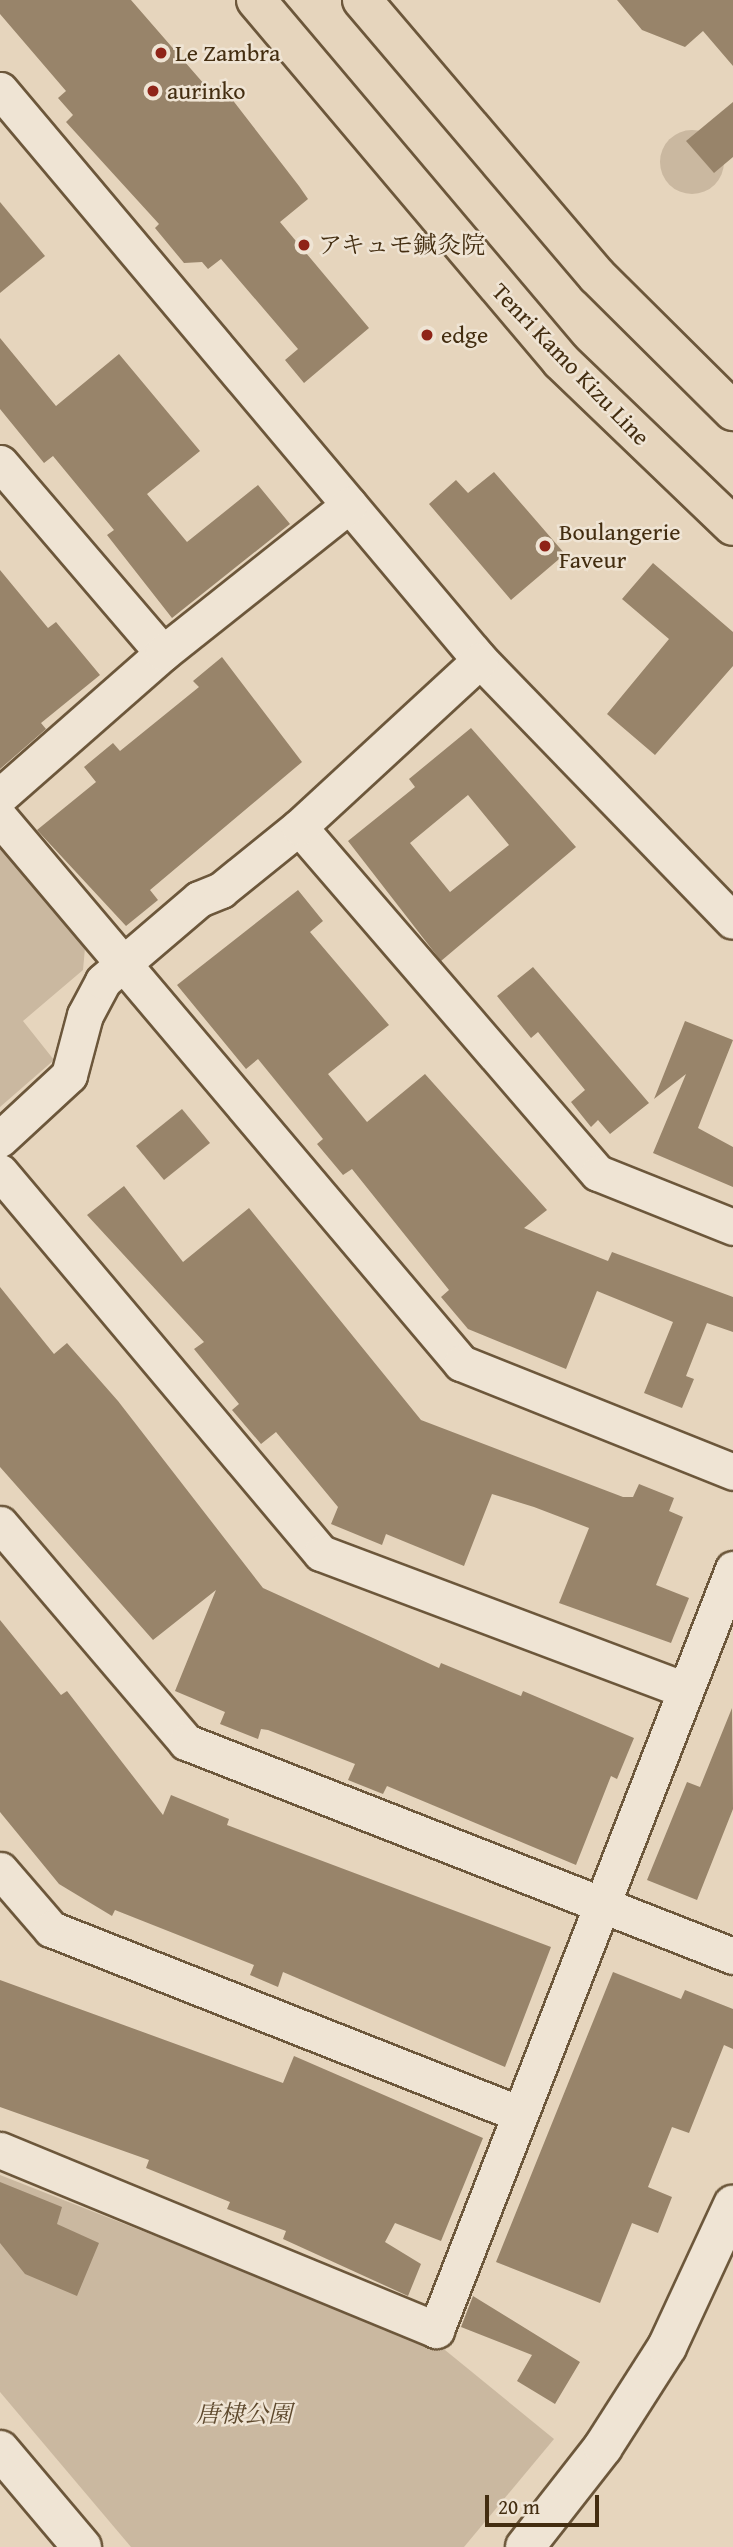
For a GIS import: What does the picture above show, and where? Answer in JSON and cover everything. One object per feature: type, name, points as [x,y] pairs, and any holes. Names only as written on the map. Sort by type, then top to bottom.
[{"type":"main road","name":"Tenri Kamo Kizu Line","points":[[256,0],[561,361],[733,526]]},
{"type":"main road","points":[[362,0],[597,276],[733,411]]},
{"type":"street","points":[[0,90],[480,660],[733,920]]},
{"type":"street","points":[[0,463],[163,653]]},
{"type":"street","points":[[0,796],[163,653],[349,505]]},
{"type":"street","points":[[0,1139],[69,1075],[85,1015],[103,981],[125,966],[198,899],[221,890],[299,827],[480,660]]},
{"type":"street","points":[[0,818],[461,1363],[733,1472]]},
{"type":"street","points":[[299,827],[598,1173],[733,1227]]},
{"type":"street","points":[[0,1172],[321,1553],[685,1690]]},
{"type":"street","points":[[0,1524],[186,1742],[733,1956]]},
{"type":"street","points":[[0,2150],[436,2330],[733,1569]]},
{"type":"street","points":[[0,1870],[51,1929],[520,2114]]},
{"type":"street","points":[[525,2547],[603,2446],[667,2347],[733,2205]]},
{"type":"street","points":[[0,2450],[82,2547]]},
{"type":"green space","points":[[692,130],[704,132],[715,139],[722,150],[722,174],[715,185],[704,192],[692,194],[680,192],[669,185],[662,174],[660,162],[662,150],[669,139],[680,132]]},
{"type":"green space","points":[[0,846],[85,948],[83,970],[23,1021],[54,1060],[0,1107]]},
{"type":"green space","name":"唐棣公園","points":[[0,2175],[445,2350],[554,2439],[464,2547],[131,2547],[0,2392]]},
{"type":"building","points":[[0,0],[131,0],[211,92],[221,85],[299,186],[308,199],[280,222],[369,328],[304,383],[285,360],[298,349],[221,259],[208,269],[202,262],[184,263],[155,228],[159,224],[66,122],[73,115],[58,98],[66,91],[0,14]]},
{"type":"building","points":[[617,0],[733,0],[733,66],[703,31],[685,47],[642,30]]},
{"type":"building","points":[[733,102],[733,157],[714,173],[686,141]]},
{"type":"building","points":[[0,202],[45,256],[0,293]]},
{"type":"building","points":[[0,338],[56,406],[119,354],[200,451],[147,494],[187,542],[258,485],[290,524],[172,618],[107,535],[114,530],[53,456],[44,463],[0,409]]},
{"type":"building","points":[[494,472],[565,554],[511,600],[429,504],[456,480],[468,493]]},
{"type":"building","points":[[653,563],[733,632],[733,666],[655,755],[607,714],[669,639],[622,599]]},
{"type":"building","points":[[0,570],[48,628],[56,622],[100,675],[41,723],[46,729],[0,769]]},
{"type":"building","points":[[222,657],[302,762],[150,890],[158,900],[126,926],[37,830],[96,782],[84,767],[113,743],[120,751],[199,687],[193,681]]},
{"type":"building","points":[[471,728],[576,847],[441,961],[348,841],[415,787],[409,779]],"holes":[[[468,795],[509,845],[450,892],[410,843]]]},
{"type":"building","points":[[298,890],[323,921],[310,932],[389,1025],[328,1074],[367,1122],[425,1074],[547,1210],[524,1228],[608,1261],[612,1252],[733,1297],[733,1332],[707,1323],[686,1376],[694,1379],[682,1408],[644,1393],[673,1322],[597,1291],[566,1369],[468,1329],[441,1297],[449,1290],[352,1169],[343,1175],[317,1144],[323,1139],[258,1059],[246,1069],[177,985]]},
{"type":"building","points":[[533,967],[649,1103],[610,1134],[598,1120],[591,1127],[571,1102],[585,1090],[538,1032],[531,1038],[497,996]]},
{"type":"building","points":[[685,1021],[733,1040],[698,1128],[733,1147],[733,1187],[653,1153],[686,1074],[654,1099]]},
{"type":"building","points":[[182,1109],[210,1143],[164,1180],[136,1146]]},
{"type":"building","points":[[124,1186],[183,1262],[249,1208],[421,1420],[623,1497],[633,1497],[639,1484],[674,1498],[669,1511],[683,1517],[656,1585],[689,1598],[671,1643],[559,1603],[589,1528],[534,1507],[492,1494],[464,1566],[386,1534],[382,1545],[331,1524],[338,1507],[276,1432],[261,1444],[232,1410],[239,1404],[194,1349],[204,1342],[87,1215]]},
{"type":"building","points":[[0,1287],[54,1354],[67,1343],[118,1401],[263,1588],[439,1668],[441,1663],[521,1696],[523,1691],[634,1738],[617,1779],[611,1776],[576,1865],[387,1786],[383,1794],[348,1780],[355,1764],[268,1730],[261,1729],[258,1739],[220,1724],[225,1712],[175,1691],[216,1590],[153,1640],[0,1467]]},
{"type":"building","points":[[0,1620],[61,1695],[67,1691],[163,1815],[171,1795],[229,1819],[227,1825],[551,1947],[505,2067],[283,1972],[278,1987],[250,1975],[254,1965],[115,1910],[112,1916],[59,1884],[0,1812]]},
{"type":"building","points":[[732,1708],[733,1809],[697,1900],[647,1880],[687,1782],[700,1787]]},
{"type":"building","points":[[613,1972],[681,1999],[685,1990],[733,2009],[733,2049],[724,2045],[689,2133],[672,2127],[648,2187],[672,2197],[658,2233],[632,2223],[600,2303],[496,2262]]},
{"type":"building","points":[[0,1980],[283,2083],[294,2056],[483,2138],[441,2241],[395,2223],[385,2242],[421,2264],[408,2296],[283,2239],[286,2231],[227,2209],[230,2202],[146,2168],[149,2160],[0,2107]]},
{"type":"building","points":[[0,2182],[62,2207],[57,2224],[99,2243],[77,2296],[25,2274],[0,2243]]},
{"type":"building","points":[[473,2296],[580,2362],[555,2404],[517,2381],[532,2355],[461,2327]]},
{"type":"place","name":"Le Zambra","points":[[161,53]]},
{"type":"place","name":"aurinko","points":[[153,91]]},
{"type":"place","name":"アキュモ鍼灸院","points":[[304,245]]},
{"type":"place","name":"edge","points":[[427,335]]},
{"type":"place","name":"Boulangerie Faveur","points":[[545,546]]}]
